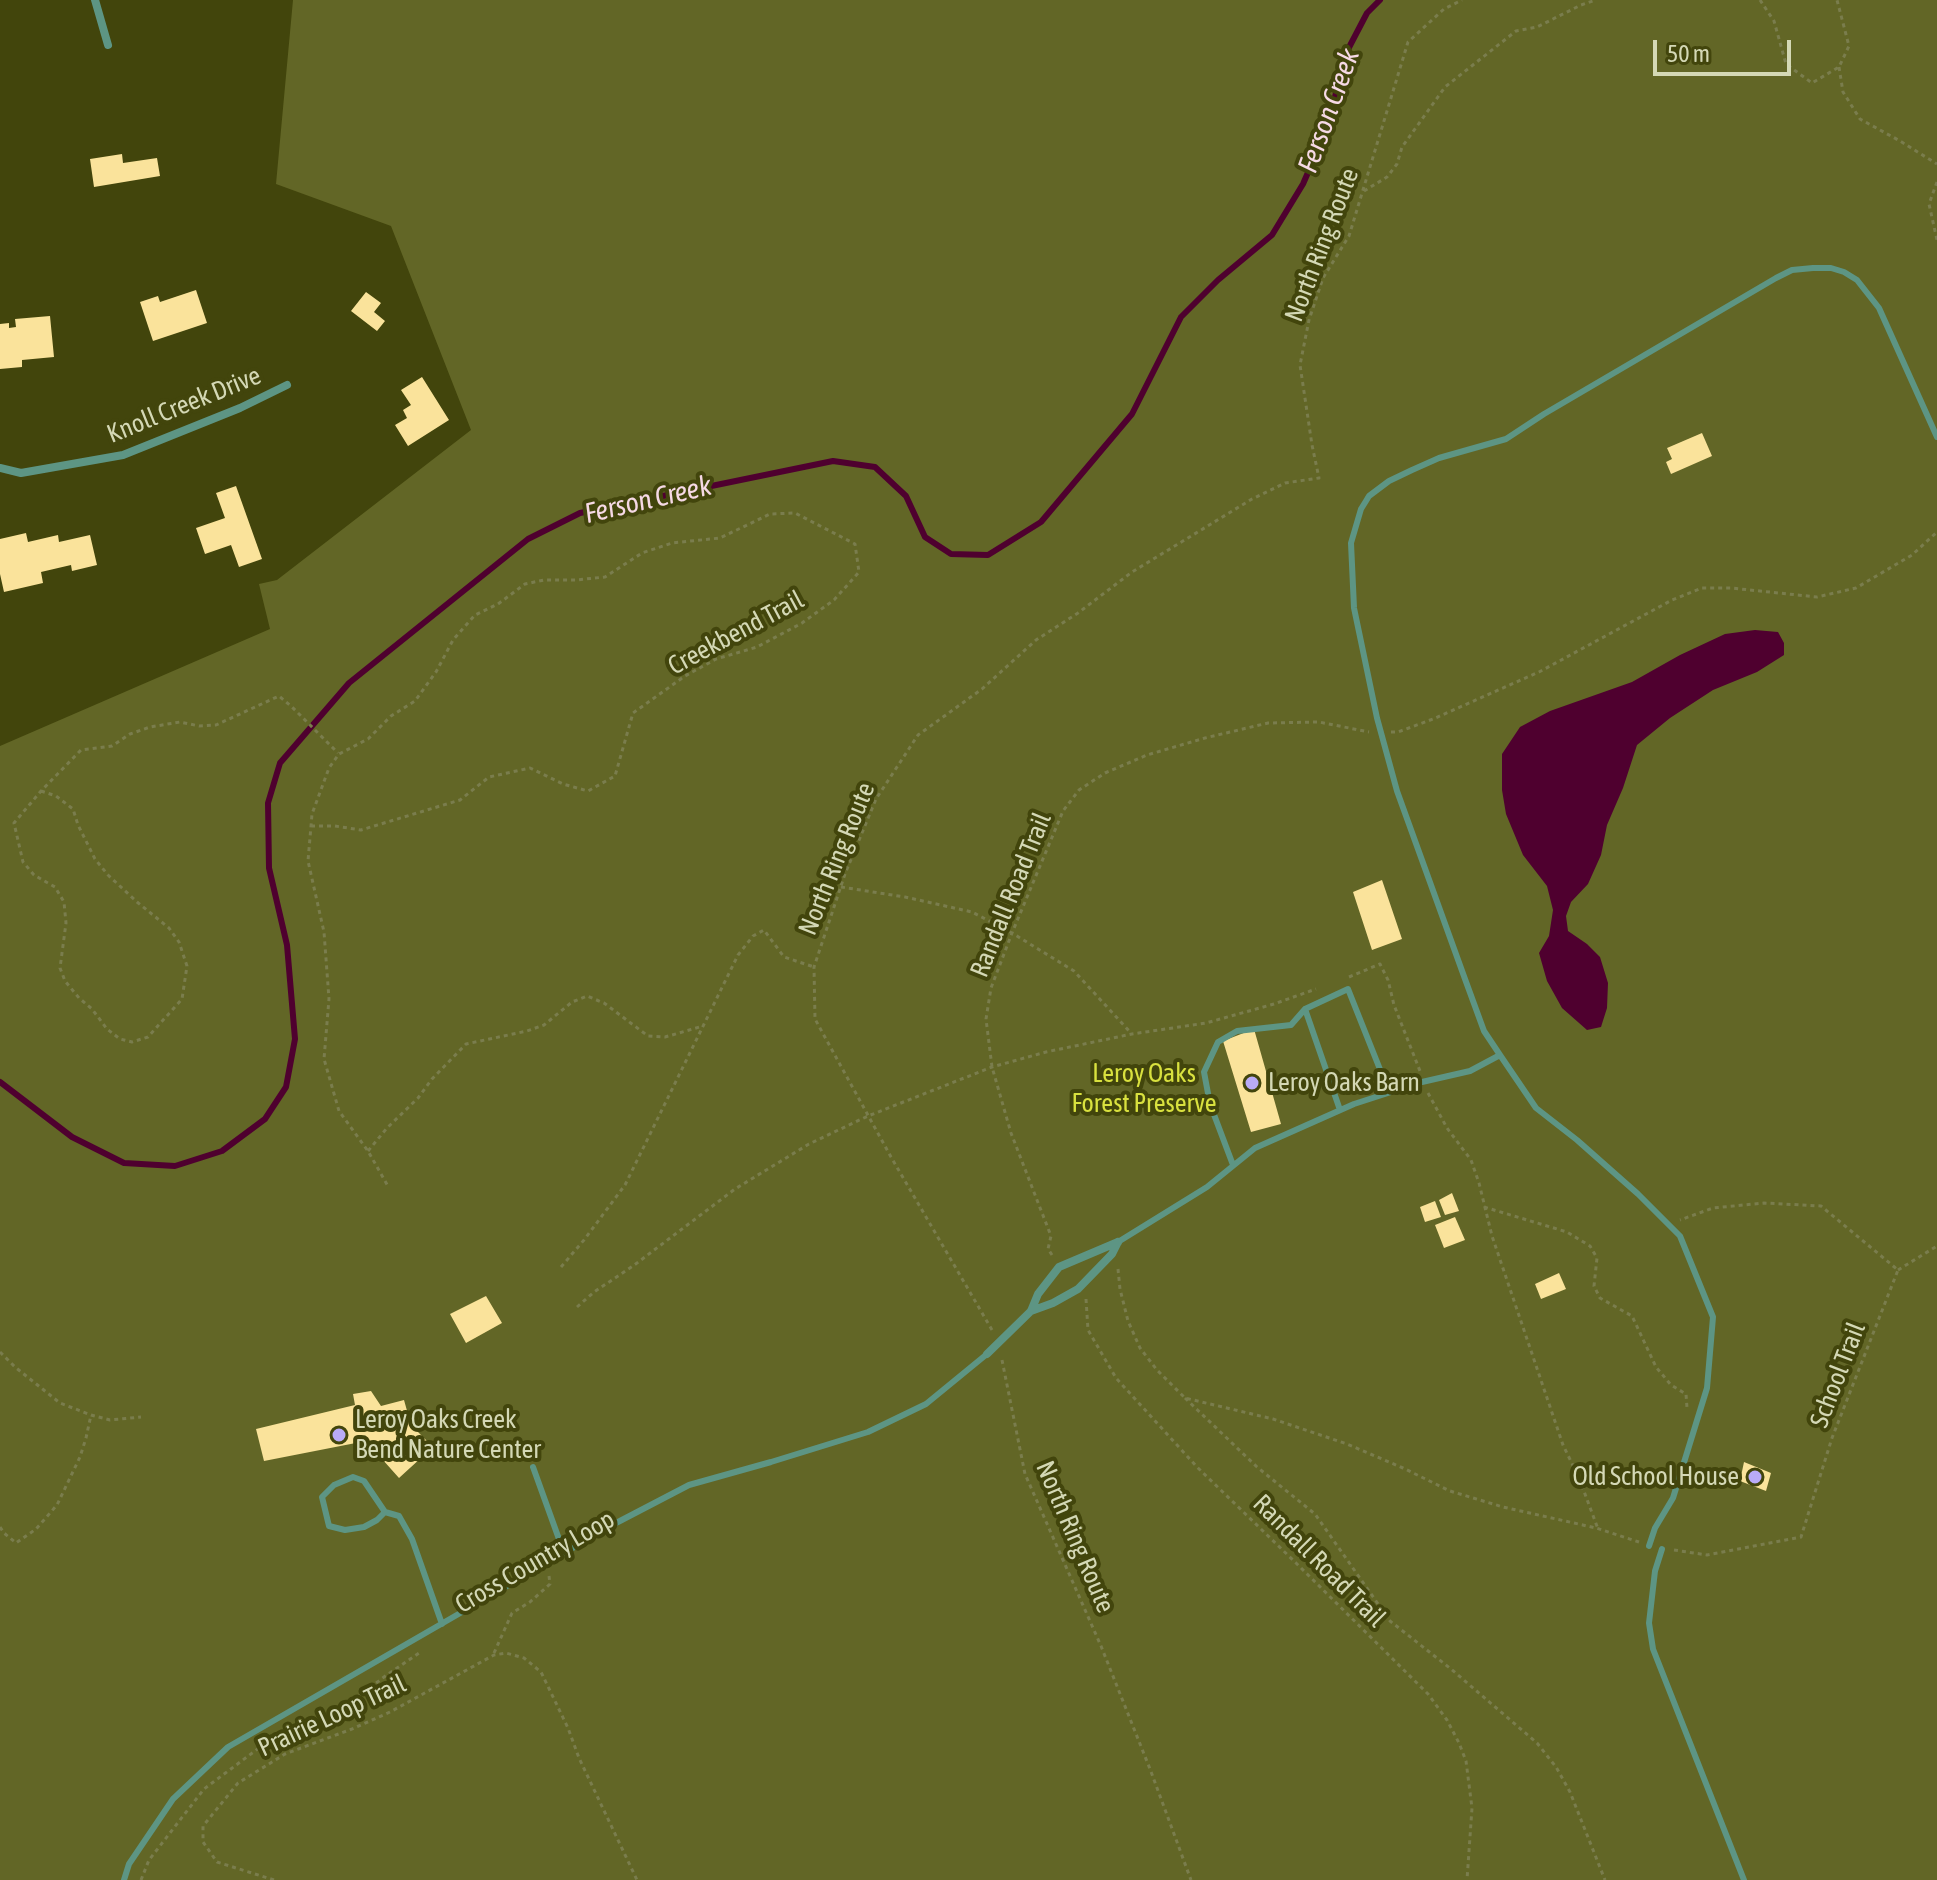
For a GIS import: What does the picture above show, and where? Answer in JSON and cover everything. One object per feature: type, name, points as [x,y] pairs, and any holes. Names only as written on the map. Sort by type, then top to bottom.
[{"type":"street","points":[[95,0],[108,45]]},
{"type":"street","name":"Knoll Creek Drive","points":[[0,468],[21,473],[123,455],[240,408],[287,385]]},
{"type":"street","points":[[1031,1311],[1078,1289],[1112,1254],[1118,1242]]},
{"type":"street","points":[[987,1354],[1031,1311],[1038,1294],[1059,1267],[1118,1242]]},
{"type":"lane","points":[[1649,1546],[1655,1528],[1673,1498],[1707,1388],[1713,1317],[1680,1236],[1597,1158],[1536,1108],[1484,1031],[1397,791],[1377,718],[1354,608],[1351,543],[1361,509],[1369,496],[1389,481],[1439,458],[1506,439],[1792,270],[1831,268],[1857,280],[1879,308],[1937,437]]},
{"type":"lane","points":[[1233,1165],[1210,1104],[1204,1072],[1218,1042],[1237,1031],[1291,1025],[1305,1009],[1348,989],[1389,1092]]},
{"type":"lane","points":[[1305,1009],[1340,1110]]},
{"type":"lane","points":[[1118,1242],[1207,1187],[1255,1148],[1340,1110],[1422,1082],[1470,1071],[1500,1055]]},
{"type":"lane","points":[[124,1880],[129,1864],[173,1799],[228,1747],[618,1522],[689,1485],[868,1432],[926,1404],[987,1354]]},
{"type":"lane","points":[[533,1467],[564,1553]]},
{"type":"lane","points":[[385,1512],[364,1527],[345,1530],[329,1526],[322,1497],[334,1485],[353,1477],[364,1481],[385,1512],[399,1516],[412,1539],[442,1624]]},
{"type":"lane","points":[[1662,1549],[1655,1571],[1649,1623],[1653,1649],[1744,1880]]},
{"type":"path","name":"North Ring Route","points":[[1191,1880],[1101,1646],[1025,1474],[999,1343],[815,1019],[814,967],[876,799],[918,735],[982,689],[1036,640],[1132,572],[1252,499],[1285,483],[1319,478],[1300,365],[1309,320],[1323,278],[1349,236],[1408,42],[1444,9],[1462,0]]},
{"type":"path","points":[[1363,192],[1387,177],[1397,164],[1402,147],[1445,87],[1516,31],[1537,27],[1596,0]]},
{"type":"path","points":[[1760,0],[1774,21],[1786,64],[1812,83],[1839,67],[1849,46],[1837,0]]},
{"type":"path","points":[[1839,67],[1843,92],[1860,119],[1937,164]]},
{"type":"path","points":[[1937,182],[1929,204],[1937,240]]},
{"type":"path","name":"Creekbend Trail","points":[[311,826],[361,830],[460,800],[489,777],[530,768],[563,784],[588,791],[615,776],[633,713],[696,670],[716,659],[757,647],[802,623],[834,600],[859,572],[855,544],[795,513],[770,514],[720,538],[672,543],[642,553],[605,577],[525,584],[498,604],[475,615],[453,640],[436,672],[415,701],[391,716],[368,739],[339,754]]},
{"type":"path","points":[[1388,732],[1398,732],[1433,719],[1539,672],[1672,600],[1702,588],[1817,597],[1856,588],[1912,555],[1937,532]]},
{"type":"path","points":[[41,791],[56,796],[73,809],[95,859],[137,902],[169,928],[179,942],[187,966],[182,999],[148,1037],[132,1042],[120,1039],[107,1029],[65,981],[60,968],[66,923],[64,902],[55,887],[34,875],[23,862],[14,823],[41,791],[81,750],[112,746],[130,734],[150,727],[180,722],[199,726],[216,725],[279,696],[339,754],[329,768],[312,814],[308,861],[324,932],[329,999],[324,1059],[339,1111],[368,1151],[389,1188]]},
{"type":"path","name":"Randall Road Trail","points":[[1055,1262],[1048,1249],[1051,1236],[1011,1133],[992,1067],[986,1019],[991,988],[1063,811],[1079,790],[1105,773],[1147,755],[1268,723],[1319,722],[1370,732]]},
{"type":"path","points":[[841,887],[972,912],[1074,971],[1132,1034]]},
{"type":"path","points":[[561,1267],[625,1185],[738,955],[753,936],[764,930],[784,957],[814,967]]},
{"type":"path","points":[[1344,979],[1380,964],[1419,1066],[1422,1082],[1447,1128],[1471,1160],[1500,1261],[1563,1445],[1597,1528]]},
{"type":"path","points":[[577,1307],[735,1189],[809,1144],[868,1116],[992,1067],[1132,1034],[1206,1023],[1320,988]]},
{"type":"path","points":[[368,1151],[466,1044],[544,1025],[572,1002],[587,996],[604,1003],[648,1036],[665,1037],[704,1025]]},
{"type":"path","points":[[1668,1224],[1713,1208],[1764,1203],[1821,1206],[1898,1270],[1937,1246]]},
{"type":"path","points":[[1484,1207],[1567,1232],[1590,1246],[1597,1258],[1594,1286],[1600,1298],[1632,1316],[1656,1367],[1671,1385],[1686,1394],[1688,1411]]},
{"type":"path","points":[[1112,1254],[1118,1268],[1128,1321],[1140,1348],[1157,1370],[1257,1467],[1315,1514],[1390,1621],[1537,1743],[1570,1792],[1605,1880]]},
{"type":"path","name":"School Trail","points":[[1662,1549],[1707,1555],[1801,1537],[1832,1438],[1898,1270]]},
{"type":"path","name":"Randall Road Trail","points":[[1082,1293],[1087,1301],[1088,1330],[1116,1378],[1197,1467],[1428,1694],[1447,1720],[1466,1761],[1472,1808],[1467,1880]]},
{"type":"path","points":[[0,1352],[60,1403],[110,1420],[141,1417]]},
{"type":"path","points":[[1185,1398],[1273,1419],[1332,1439],[1450,1491],[1503,1507],[1597,1528],[1649,1546]]},
{"type":"path","points":[[0,1527],[16,1543],[36,1529],[57,1505],[80,1457],[91,1415]]},
{"type":"path","points":[[494,1655],[512,1613],[550,1584],[543,1565]]},
{"type":"path","points":[[141,1880],[149,1860],[204,1789],[281,1732],[337,1713],[421,1652]]},
{"type":"path","points":[[494,1655],[506,1653],[524,1658],[541,1672],[637,1880]]},
{"type":"path","name":"Prairie Loop Trail","points":[[274,1880],[217,1862],[203,1842],[203,1826],[238,1783],[285,1754],[390,1712],[494,1655]]},
{"type":"green space","name":"Leroy Oaks Forest Preserve","points":[[293,0],[1937,0],[1937,1880],[0,1880],[0,746],[270,629],[259,584],[277,580],[471,430],[391,226],[276,184]]},
{"type":"shaded area","points":[[1755,630],[1778,632],[1784,643],[1784,655],[1757,672],[1713,690],[1670,718],[1637,745],[1607,825],[1601,855],[1588,884],[1571,902],[1566,916],[1568,931],[1600,957],[1608,983],[1607,1008],[1601,1027],[1587,1030],[1562,1008],[1547,981],[1539,953],[1549,936],[1553,910],[1547,886],[1523,855],[1506,814],[1502,754],[1520,727],[1550,711],[1632,682],[1725,634]]},
{"type":"building","points":[[122,154],[123,163],[157,158],[160,176],[94,187],[90,159]]},
{"type":"building","points":[[196,290],[207,323],[153,341],[140,302],[158,296],[160,302]]},
{"type":"building","points":[[366,292],[381,303],[374,312],[385,321],[377,331],[351,311]]},
{"type":"building","points":[[50,316],[54,357],[22,360],[22,367],[0,369],[0,324],[9,323],[9,328],[16,327],[15,319]]},
{"type":"building","points":[[422,377],[449,420],[408,446],[395,425],[407,418],[403,410],[411,405],[401,390]]},
{"type":"building","points":[[1702,433],[1712,456],[1671,474],[1666,462],[1672,459],[1667,448]]},
{"type":"building","points":[[236,486],[262,559],[239,567],[231,545],[205,554],[196,528],[225,518],[216,493]]},
{"type":"building","points":[[26,533],[28,542],[58,535],[59,542],[90,535],[97,565],[72,571],[71,565],[41,572],[43,583],[4,592],[0,574],[0,539]]},
{"type":"building","points":[[1382,880],[1402,939],[1372,950],[1353,892]]},
{"type":"building","name":"Leroy Oaks Barn","points":[[1254,1029],[1281,1124],[1251,1132],[1223,1041]]},
{"type":"building","points":[[1452,1193],[1459,1211],[1445,1215],[1439,1200]]},
{"type":"building","points":[[1435,1201],[1441,1217],[1425,1222],[1420,1207]]},
{"type":"building","points":[[1455,1217],[1465,1240],[1444,1248],[1435,1225]]},
{"type":"building","points":[[1559,1273],[1566,1289],[1541,1299],[1535,1284]]},
{"type":"building","points":[[486,1296],[502,1323],[466,1343],[450,1314]]},
{"type":"building","name":"Leroy Oaks Creek Bend Nature Center","points":[[371,1391],[381,1406],[404,1400],[411,1425],[433,1447],[399,1478],[366,1441],[264,1461],[256,1429],[355,1405],[353,1394]]},
{"type":"building","name":"Old School House","points":[[1744,1462],[1771,1473],[1766,1491],[1740,1481]]},
{"type":"waterway","name":"Ferson Creek","points":[[0,1082],[72,1137],[124,1163],[175,1166],[222,1151],[265,1119],[286,1087],[295,1039],[287,945],[269,868],[268,803],[280,763],[349,683],[528,539],[580,513],[833,461],[875,467],[906,496],[925,537],[951,554],[988,555],[1041,522],[1132,414],[1181,317],[1218,280],[1272,235],[1303,184],[1329,124],[1344,57],[1367,13],[1380,0]]},
{"type":"place","name":"Leroy Oaks Barn","points":[[1252,1083]]},
{"type":"place","name":"Leroy Oaks Creek Bend Nature Center","points":[[339,1435]]},
{"type":"place","name":"Old School House","points":[[1755,1477]]}]
